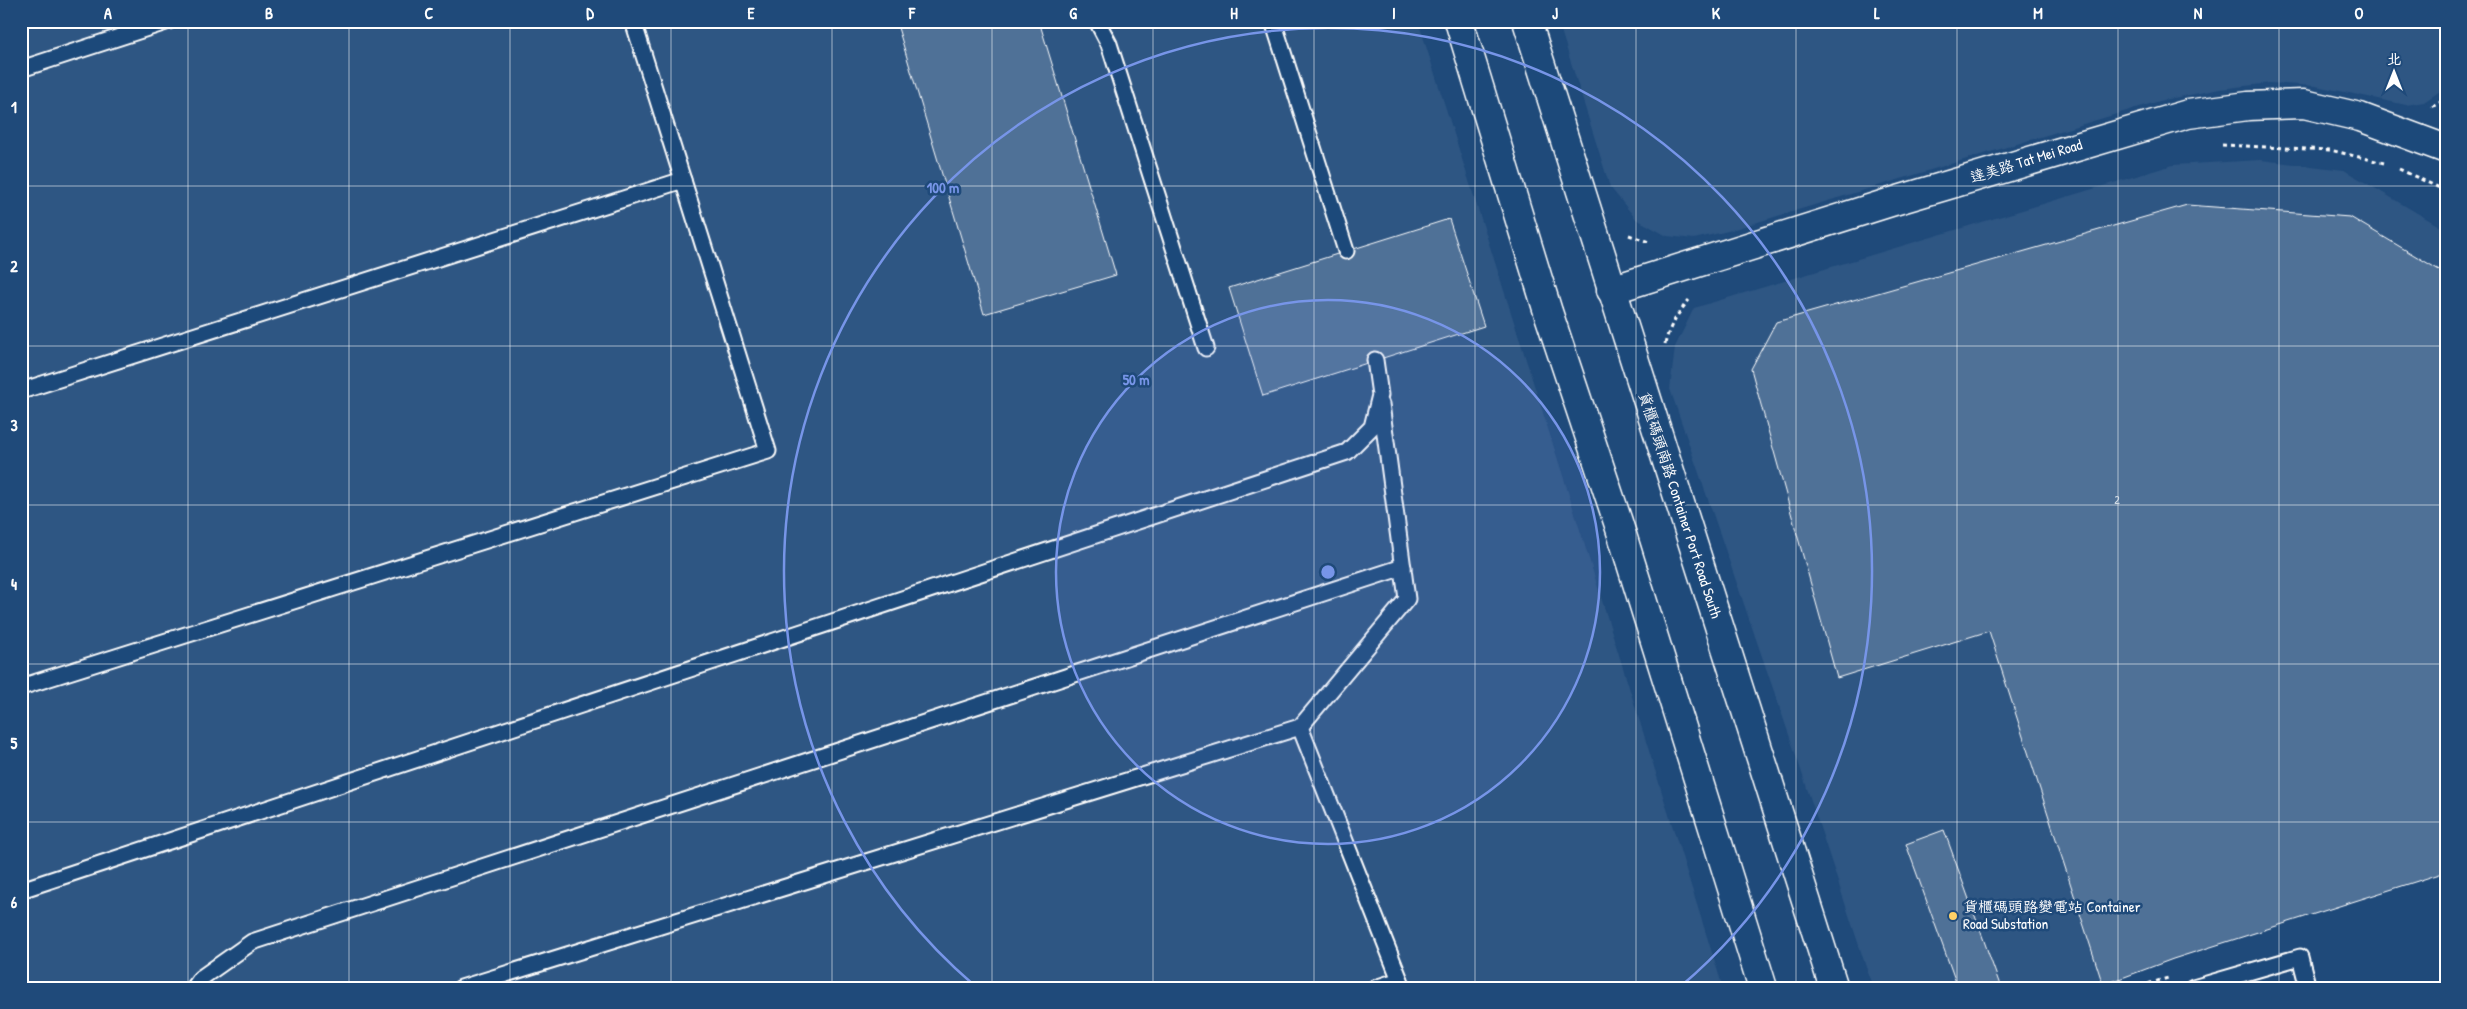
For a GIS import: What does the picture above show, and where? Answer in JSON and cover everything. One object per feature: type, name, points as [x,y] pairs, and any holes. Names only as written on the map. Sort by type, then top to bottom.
[{"type":"street","points":[[1459,21],[1548,312],[1618,522],[1764,988]]},
{"type":"street","name":"貨櫃碼頭南路 Container Port Road South","points":[[1527,21],[1834,988]]},
{"type":"street","name":"達美路 Tat Mei Road","points":[[1611,290],[1910,196],[2188,114],[2248,106],[2304,104],[2360,117],[2445,147]]},
{"type":"lane","points":[[21,69],[169,21]]},
{"type":"lane","points":[[21,687],[768,451],[633,21]]},
{"type":"lane","points":[[1097,21],[1109,44],[1206,348]]},
{"type":"lane","points":[[1273,21],[1346,251]]},
{"type":"lane","points":[[21,391],[683,180]]},
{"type":"lane","points":[[460,988],[1300,726],[1407,599],[1375,360]]},
{"type":"lane","points":[[21,890],[1312,465],[1347,452],[1372,427],[1380,395]]},
{"type":"lane","points":[[194,988],[201,978],[252,942],[1403,567]]},
{"type":"lane","points":[[1300,726],[1401,984],[1375,988]]},
{"type":"lane","points":[[2193,988],[2300,957],[2308,988]]},
{"type":"path","points":[[2213,146],[2330,150],[2389,164]]},
{"type":"path","points":[[2397,168],[2446,191]]},
{"type":"path","points":[[1664,346],[1667,333],[1677,314],[1693,296]]},
{"type":"path","points":[[2134,988],[2168,978]]},
{"type":"shaded area","points":[[21,21],[1418,21],[1565,482],[1723,988],[21,988]]},
{"type":"shaded area","points":[[1558,21],[2446,21],[2446,87],[2424,102],[2406,105],[2316,86],[2270,83],[2220,89],[2163,100],[1728,231],[1694,239],[1667,236],[1636,219],[1610,187]]},
{"type":"shaded area","points":[[2261,160],[2344,170],[2446,230],[2446,872],[2173,959],[2094,988],[1873,988],[1798,761],[1670,389],[1675,347],[1694,308],[2173,165]]},
{"type":"building","points":[[896,21],[1039,21],[1116,275],[984,314]]},
{"type":"building","points":[[2187,205],[2350,217],[2446,274],[2446,872],[2173,959],[2103,985],[1989,631],[1837,678],[1751,369],[1776,322]]},
{"type":"building","points":[[1449,219],[1484,326],[1263,396],[1229,288]]},
{"type":"building","name":"貨櫃碼頭路變電站 Container Road Substation","points":[[1944,830],[2001,988],[1958,988],[1906,844]]},
{"type":"place","name":"貨櫃碼頭路變電站 Container Road Substation","points":[[1953,916]]}]
